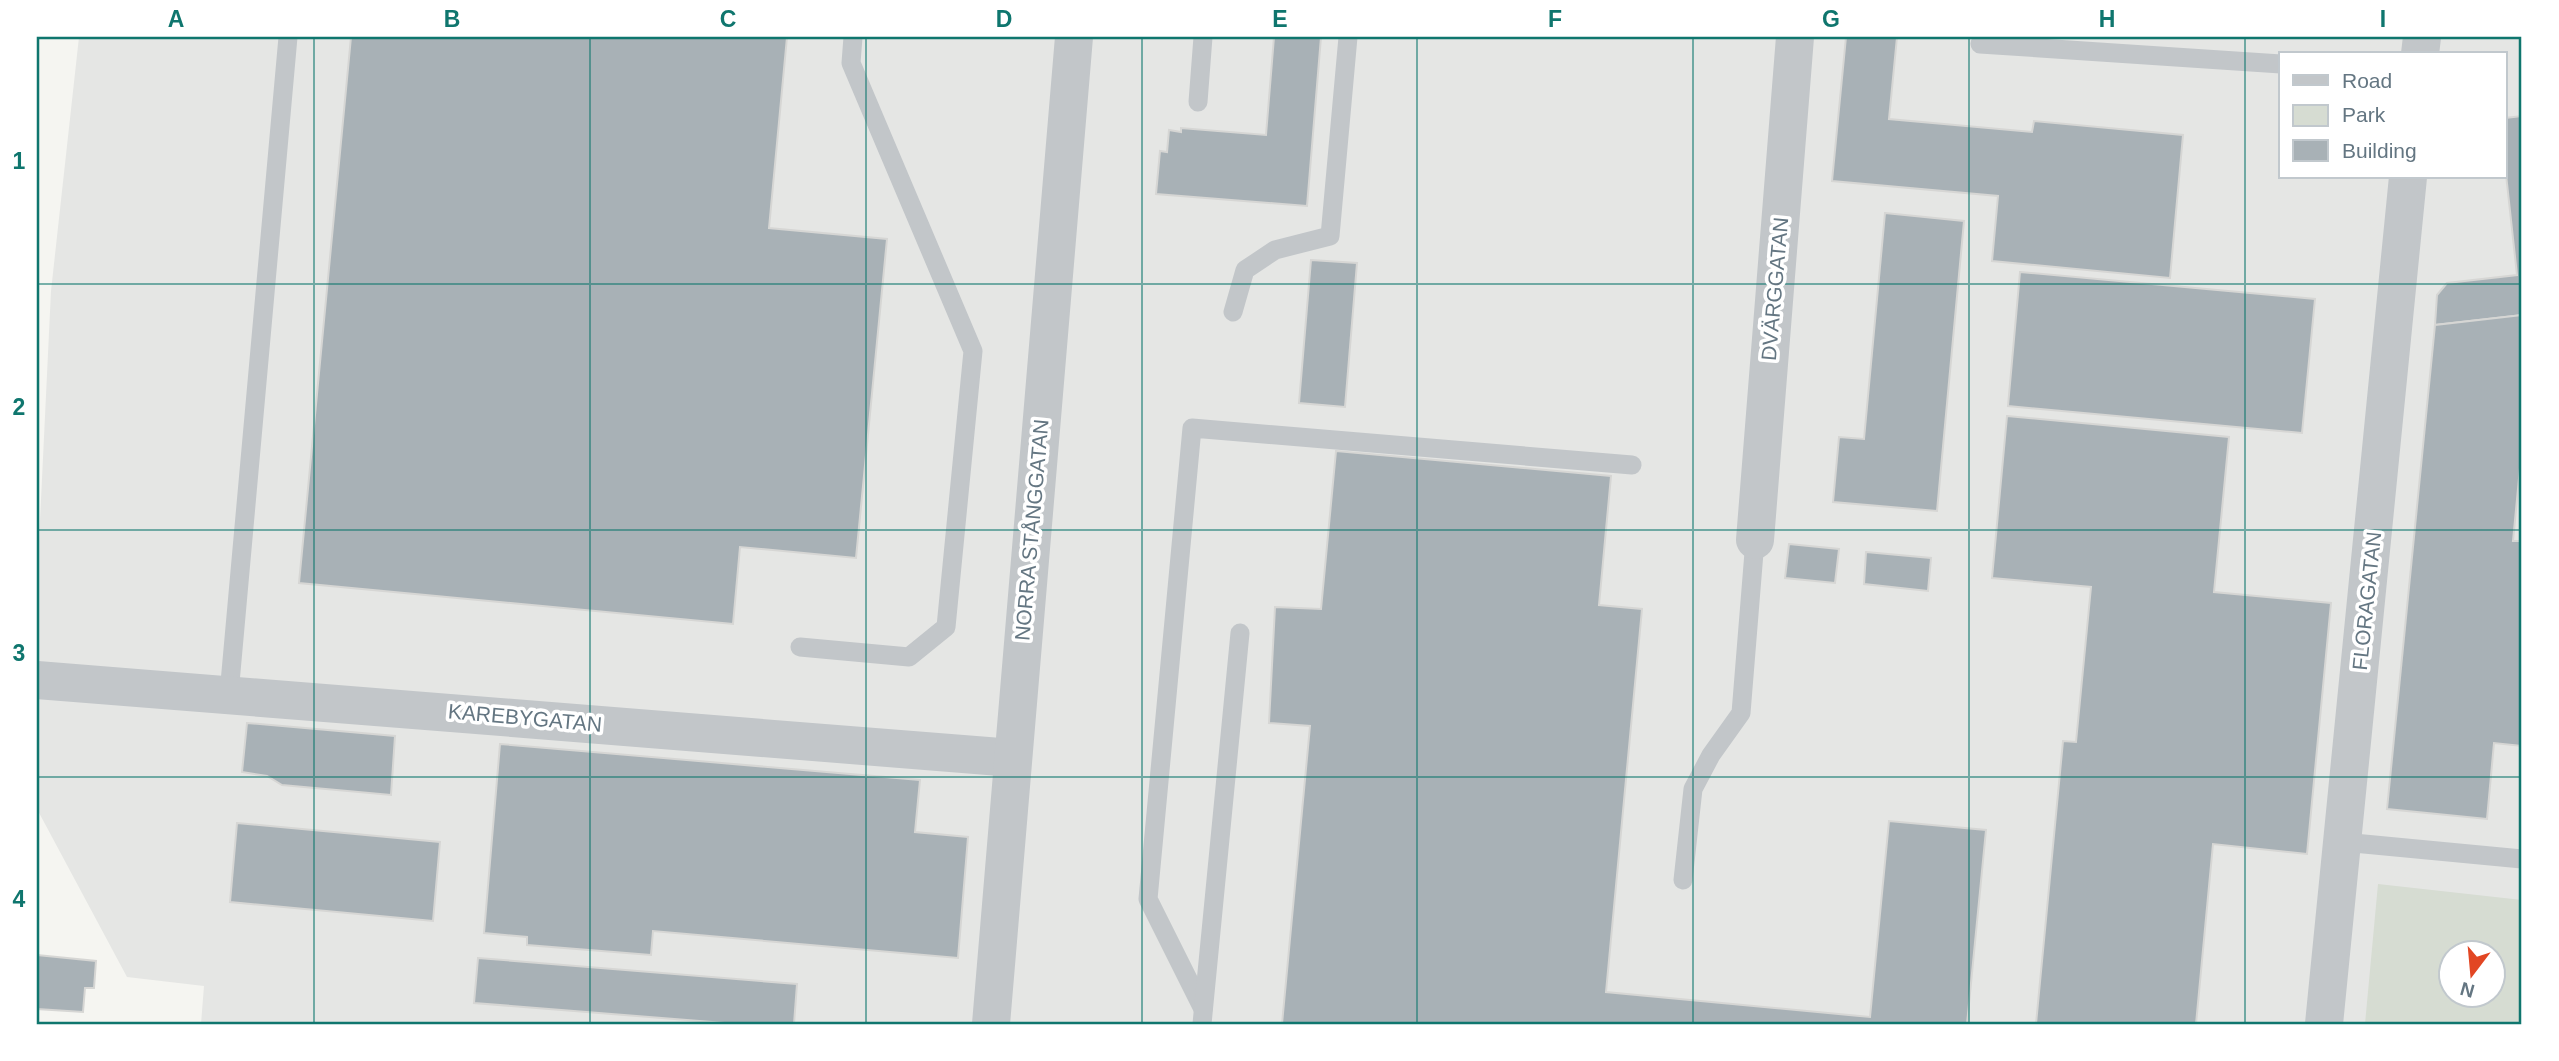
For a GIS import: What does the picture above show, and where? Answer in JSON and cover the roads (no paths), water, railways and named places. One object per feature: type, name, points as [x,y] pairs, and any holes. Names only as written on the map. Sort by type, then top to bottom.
[{"type":"street","name":"NORRA STÅNGGATAN","points":[[991,1024],[1074,37]]},
{"type":"street","name":"DVÄRGGATAN","points":[[1755,540],[1795,37]]},
{"type":"street","name":"FLORAGATAN","points":[[2324,1024],[2408,178]]},
{"type":"street","name":"KAREBYGATAN","points":[[37,680],[1013,758]]},
{"type":"lane","points":[[229,694],[288,37]]},
{"type":"lane","points":[[800,647],[909,657],[946,627],[973,351],[851,63],[853,37]]},
{"type":"lane","points":[[1198,102],[1203,37]]},
{"type":"lane","points":[[1233,312],[1245,270],[1275,250],[1330,236],[1348,37]]},
{"type":"lane","points":[[1980,44],[2279,64]]},
{"type":"lane","points":[[1202,1017],[1148,899],[1192,428],[1632,465]]},
{"type":"lane","points":[[1683,880],[1693,789],[1711,755],[1741,713],[1755,540]]},
{"type":"lane","points":[[1202,1017],[1240,633]]},
{"type":"lane","points":[[2343,842],[2522,859]]}]
